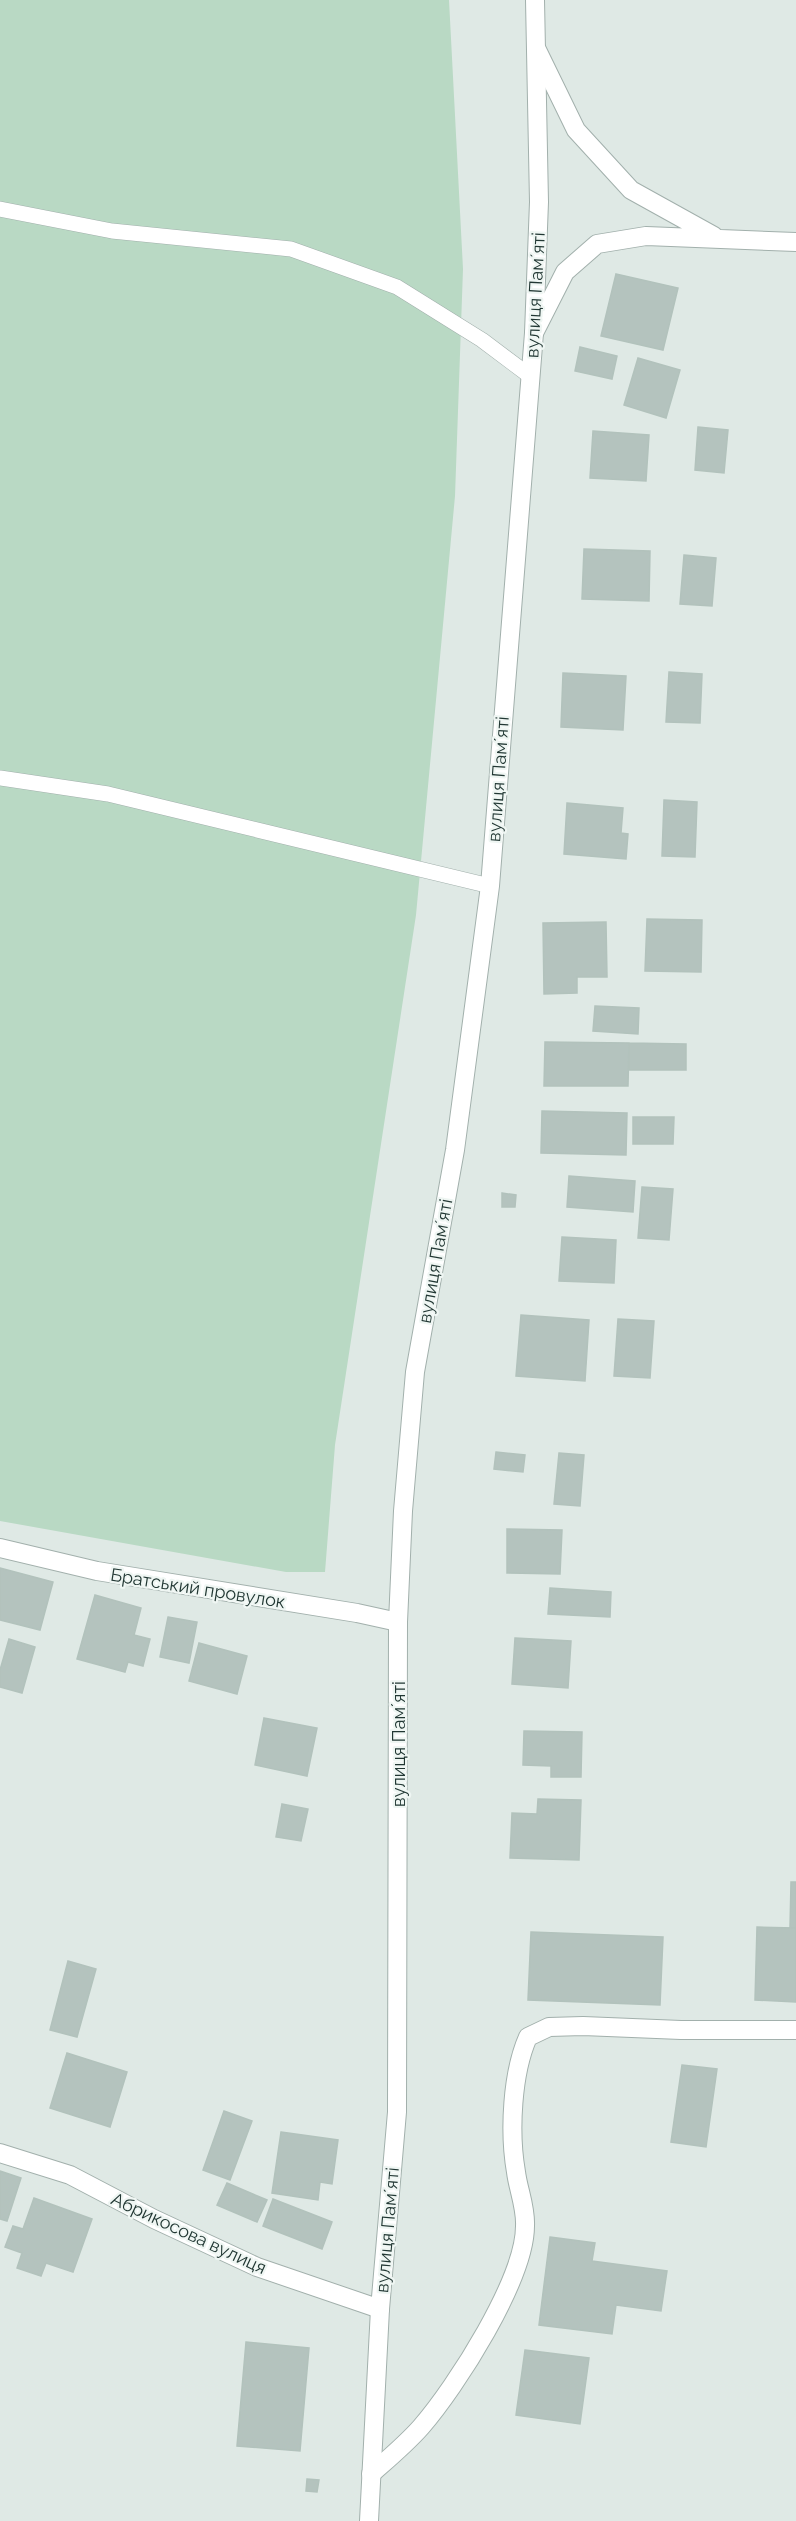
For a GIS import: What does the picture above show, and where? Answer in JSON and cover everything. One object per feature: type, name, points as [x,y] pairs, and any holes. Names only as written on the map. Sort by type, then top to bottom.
[{"type":"street","name":"вулиця Памʼяті","points":[[369,2521],[380,2309],[396,2112],[398,1622],[403,1511],[415,1372],[455,1150],[478,996],[490,886],[534,333],[539,202],[535,0]]},
{"type":"street","points":[[537,50],[576,130],[631,190],[718,238]]},
{"type":"street","points":[[534,333],[565,272],[597,244],[646,236],[796,242]]},
{"type":"street","name":"Братський провулок","points":[[0,1548],[97,1571],[357,1612],[398,1622]]},
{"type":"street","points":[[371,2474],[421,2427],[454,2384],[514,2274],[525,2226],[512,2132],[519,2057],[528,2037],[549,2027],[796,2030]]},
{"type":"street","name":"Абрикосова вулиця","points":[[0,2153],[70,2175],[154,2220],[257,2267],[380,2309]]},
{"type":"lane","points":[[0,209],[112,231],[291,249],[397,287],[482,340],[530,376]]},
{"type":"lane","points":[[0,778],[108,794],[490,886]]},
{"type":"green space","points":[[0,0],[449,0],[463,269],[455,496],[416,915],[335,1445],[325,1572],[286,1572],[0,1521]]},
{"type":"building","points":[[616,274],[678,288],[663,350],[601,336]]},
{"type":"building","points":[[580,347],[617,356],[612,379],[575,371]]},
{"type":"building","points":[[638,358],[680,370],[666,418],[624,405]]},
{"type":"building","points":[[698,427],[728,430],[724,473],[695,470]]},
{"type":"building","points":[[593,431],[649,435],[646,481],[590,478]]},
{"type":"building","points":[[584,549],[650,551],[649,601],[582,599]]},
{"type":"building","points":[[684,555],[716,558],[712,606],[680,604]]},
{"type":"building","points":[[669,672],[702,674],[700,723],[666,722]]},
{"type":"building","points":[[563,673],[626,676],[623,730],[561,727]]},
{"type":"building","points":[[664,800],[697,802],[695,857],[662,856]]},
{"type":"building","points":[[567,803],[623,808],[621,833],[628,834],[626,859],[564,854]]},
{"type":"building","points":[[647,919],[702,920],[701,972],[645,971]]},
{"type":"building","points":[[606,922],[607,977],[577,977],[577,993],[544,994],[543,923]]},
{"type":"building","points":[[595,1006],[639,1008],[638,1034],[593,1031]]},
{"type":"building","points":[[545,1042],[629,1043],[628,1086],[544,1086]]},
{"type":"building","points":[[629,1043],[686,1044],[686,1070],[629,1070]]},
{"type":"building","points":[[542,1111],[627,1113],[626,1155],[541,1153]]},
{"type":"building","points":[[633,1117],[674,1117],[673,1144],[633,1144]]},
{"type":"building","points":[[569,1176],[635,1181],[633,1212],[567,1207]]},
{"type":"building","points":[[642,1187],[673,1189],[669,1240],[638,1238]]},
{"type":"building","points":[[502,1193],[516,1195],[515,1207],[502,1207]]},
{"type":"building","points":[[562,1237],[616,1240],[614,1283],[559,1281]]},
{"type":"building","points":[[521,1315],[589,1320],[585,1381],[516,1376]]},
{"type":"building","points":[[618,1319],[654,1321],[650,1378],[614,1376]]},
{"type":"building","points":[[496,1452],[525,1455],[523,1472],[494,1469]]},
{"type":"building","points":[[559,1453],[584,1455],[580,1506],[554,1504]]},
{"type":"building","points":[[507,1529],[562,1530],[560,1574],[507,1573]]},
{"type":"building","points":[[0,1568],[53,1582],[40,1630],[0,1620]]},
{"type":"building","points":[[550,1588],[611,1592],[610,1617],[548,1614]]},
{"type":"building","points":[[95,1595],[141,1608],[134,1635],[150,1639],[143,1666],[128,1662],[125,1672],[77,1659]]},
{"type":"building","points":[[168,1617],[197,1622],[189,1663],[160,1657]]},
{"type":"building","points":[[515,1638],[571,1641],[568,1688],[512,1684]]},
{"type":"building","points":[[9,1639],[35,1647],[22,1693],[0,1687],[0,1670]]},
{"type":"building","points":[[199,1643],[247,1656],[237,1694],[189,1681]]},
{"type":"building","points":[[264,1718],[317,1728],[307,1776],[255,1765]]},
{"type":"building","points":[[524,1731],[582,1732],[581,1777],[551,1777],[551,1766],[523,1765]]},
{"type":"building","points":[[538,1799],[581,1800],[579,1860],[510,1858],[512,1813],[537,1814]]},
{"type":"building","points":[[282,1804],[308,1809],[301,1841],[276,1837]]},
{"type":"building","points":[[791,1882],[796,1882],[796,1928],[790,1928]]},
{"type":"building","points":[[757,1927],[796,1928],[796,2002],[755,2000]]},
{"type":"building","points":[[531,1932],[663,1937],[660,2005],[528,2000]]},
{"type":"building","points":[[68,1961],[96,1969],[77,2037],[50,2030]]},
{"type":"building","points":[[67,2053],[127,2072],[110,2127],[50,2108]]},
{"type":"building","points":[[682,2065],[717,2069],[706,2147],[671,2142]]},
{"type":"building","points":[[224,2111],[252,2121],[230,2180],[203,2170]]},
{"type":"building","points":[[281,2132],[338,2140],[332,2184],[320,2182],[318,2200],[272,2193]]},
{"type":"building","points":[[0,2171],[21,2178],[7,2221],[0,2219]]},
{"type":"building","points":[[227,2183],[267,2200],[257,2222],[217,2205]]},
{"type":"building","points":[[34,2198],[92,2219],[73,2272],[46,2263],[41,2276],[17,2268],[22,2253],[5,2247],[13,2226],[23,2229]]},
{"type":"building","points":[[273,2199],[332,2222],[322,2249],[263,2226]]},
{"type":"building","points":[[550,2237],[595,2243],[592,2261],[667,2271],[661,2311],[616,2305],[612,2334],[539,2325]]},
{"type":"building","points":[[246,2342],[309,2348],[300,2451],[237,2446]]},
{"type":"building","points":[[525,2350],[589,2358],[580,2424],[516,2415]]},
{"type":"building","points":[[307,2479],[319,2480],[317,2492],[306,2491]]}]
